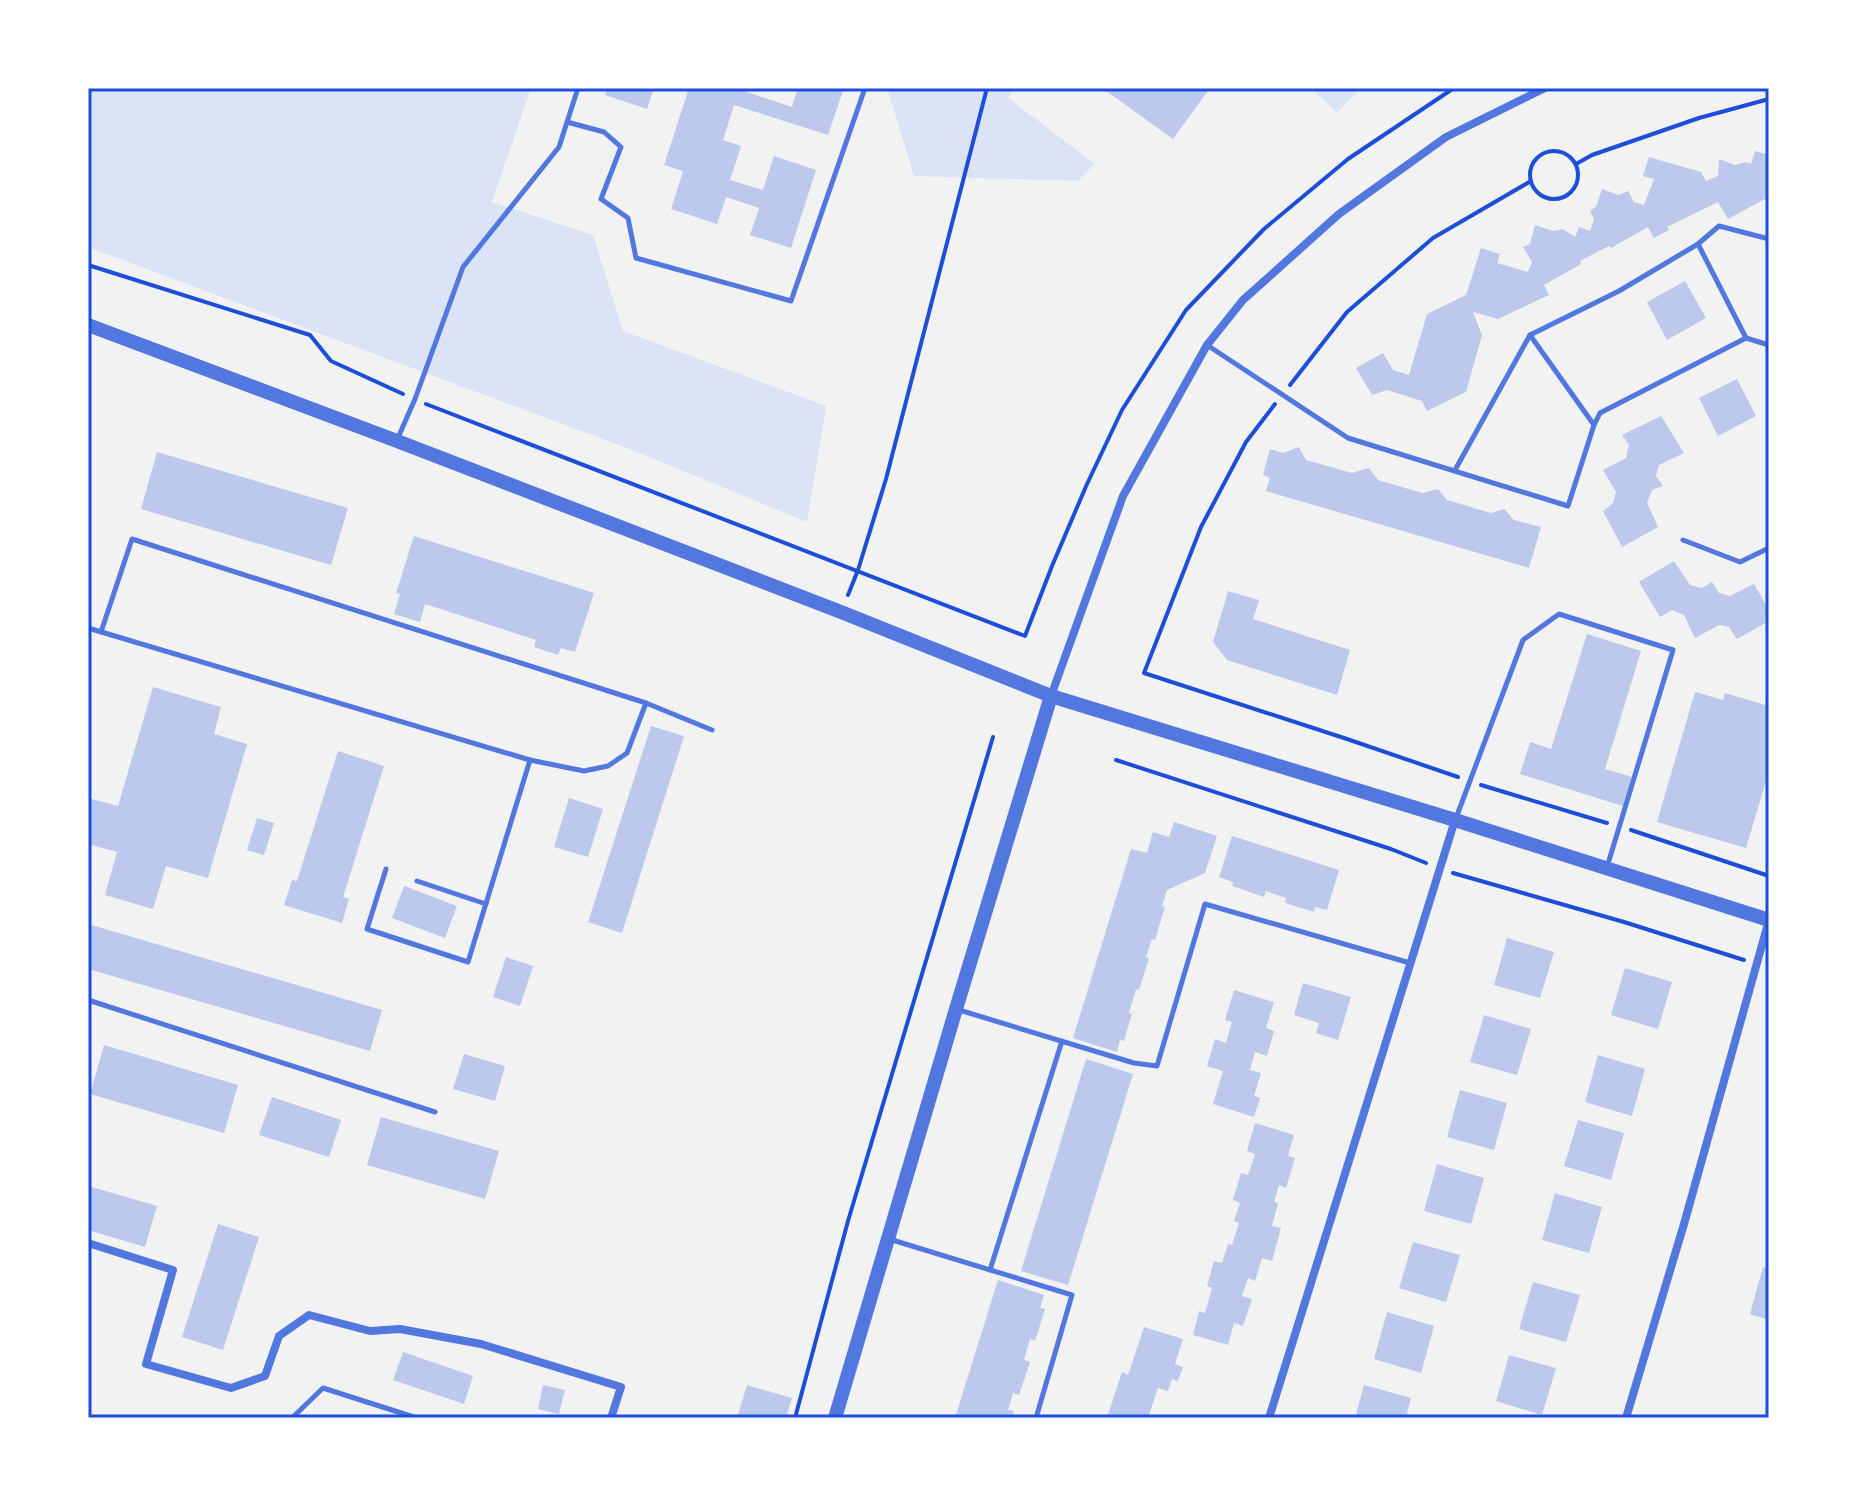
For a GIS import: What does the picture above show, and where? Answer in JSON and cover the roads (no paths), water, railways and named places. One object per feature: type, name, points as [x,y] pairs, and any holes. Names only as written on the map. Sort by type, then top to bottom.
[{"type":"street","points":[[835,1418],[1051,696],[1123,496],[1207,345],[1243,300],[1339,214],[1446,137],[1545,88]]},
{"type":"street","points":[[88,325],[841,612],[1051,696],[1769,920],[1626,1418]]},
{"type":"street","points":[[1269,1418],[1455,820]]},
{"type":"street","points":[[88,1243],[173,1270],[146,1364],[231,1388],[265,1376],[279,1336],[309,1315],[370,1331],[400,1329],[481,1344],[621,1387],[611,1418]]},
{"type":"lane","points":[[397,441],[463,267],[559,147],[578,88]]},
{"type":"lane","points":[[567,122],[604,132],[621,147],[601,199],[628,218],[636,258],[791,301],[865,88]]},
{"type":"lane","points":[[1455,470],[1530,335],[1619,291],[1698,244],[1719,226],[1769,239]]},
{"type":"lane","points":[[1698,244],[1746,338]]},
{"type":"lane","points":[[1530,335],[1594,425]]},
{"type":"lane","points":[[1207,345],[1348,438],[1568,506],[1600,413],[1746,338],[1769,345]]},
{"type":"lane","points":[[101,632],[132,539],[646,703],[712,730]]},
{"type":"lane","points":[[1683,540],[1740,562],[1769,548]]},
{"type":"lane","points":[[1455,820],[1523,640],[1559,614],[1673,650],[1606,868]]},
{"type":"lane","points":[[88,628],[530,760],[584,771],[608,766],[627,753],[646,703]]},
{"type":"lane","points":[[386,869],[367,929],[468,962],[530,760]]},
{"type":"lane","points":[[417,881],[486,904]]},
{"type":"lane","points":[[956,1009],[1134,1063],[1157,1066],[1205,904],[1410,963]]},
{"type":"lane","points":[[88,1000],[435,1112]]},
{"type":"lane","points":[[990,1270],[1062,1041]]},
{"type":"lane","points":[[888,1238],[1072,1295],[1036,1418]]},
{"type":"lane","points":[[292,1418],[323,1388],[417,1418]]}]
